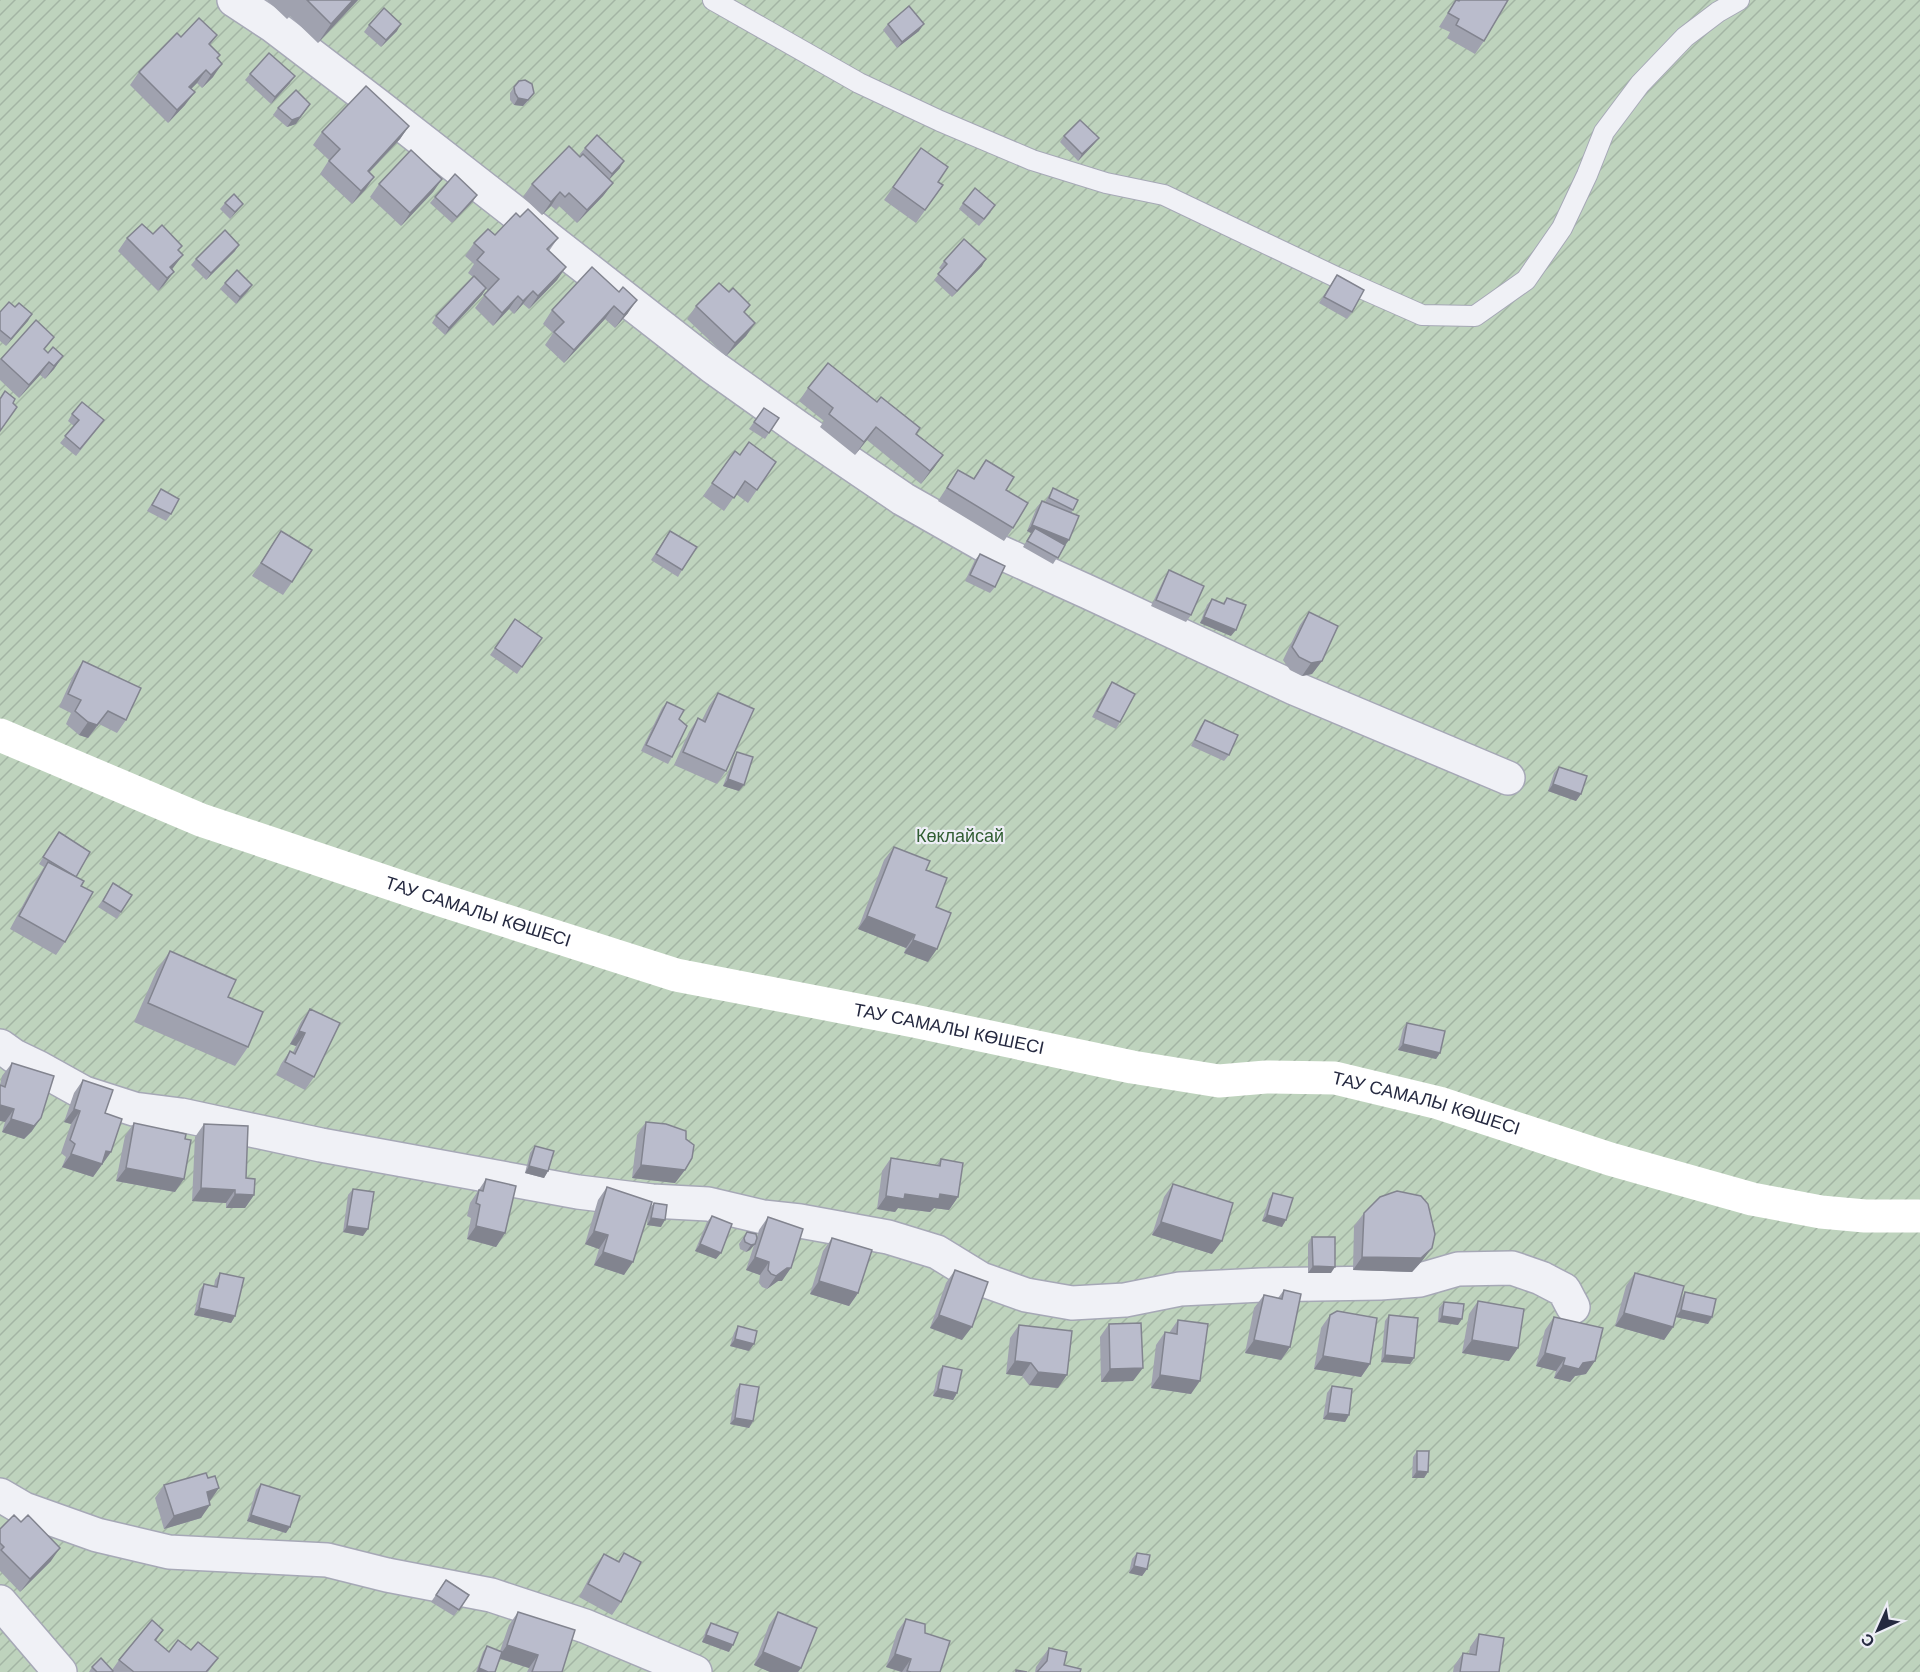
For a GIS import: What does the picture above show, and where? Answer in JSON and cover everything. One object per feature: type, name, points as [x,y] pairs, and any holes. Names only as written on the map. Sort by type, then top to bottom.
[{"type":"street","points":[[234,0],[272,25],[386,112],[713,367],[903,499],[984,545],[1294,688],[1508,778]]},
{"type":"street","name":"ТАУ САМАЛЫ КӨШЕСІ","points":[[0,735],[201,820],[675,975],[914,1021],[1132,1067],[1219,1081],[1266,1077],[1335,1078],[1439,1103],[1610,1160],[1752,1199],[1821,1212],[1865,1216],[1920,1216]]},
{"type":"street","points":[[0,1046],[14,1056],[84,1093],[134,1109],[181,1115],[321,1145],[578,1192],[652,1201],[708,1204],[763,1217],[800,1221],[888,1237],[937,1252],[981,1279],[1026,1295],[1072,1303],[1125,1300],[1180,1289],[1380,1283],[1419,1280],[1458,1269],[1512,1268],[1541,1278],[1564,1290],[1573,1307]]},
{"type":"street","points":[[0,1495],[24,1509],[97,1535],[169,1552],[327,1560],[387,1575],[491,1595],[585,1626],[695,1672]]},
{"type":"street","points":[[0,1602],[60,1672]]},
{"type":"lane","points":[[713,0],[859,83],[1032,160],[1106,183],[1164,195],[1336,278],[1422,315],[1475,316],[1526,280],[1562,228],[1587,176],[1604,132],[1640,84],[1685,37],[1718,12],[1739,0]]},
{"type":"green space","name":"Көклайсай","points":[[0,0],[1920,0],[1920,1672],[0,1672]]},
{"type":"building","points":[[307,0],[353,0],[331,24]]},
{"type":"building","points":[[1456,0],[1508,0],[1484,41],[1456,25],[1459,19],[1448,13]]},
{"type":"building","points":[[909,6],[924,24],[902,42],[888,24]]},
{"type":"building","points":[[384,8],[401,24],[386,40],[369,25]]},
{"type":"building","points":[[199,18],[217,35],[209,44],[220,55],[217,58],[222,64],[211,75],[206,70],[189,87],[195,92],[177,110],[139,72],[177,33],[181,37]]},
{"type":"building","points":[[269,53],[295,76],[275,97],[250,74]]},
{"type":"building","points":[[525,80],[532,84],[534,93],[528,100],[518,98],[514,87],[519,81]]},
{"type":"building","points":[[366,86],[409,126],[368,171],[374,177],[361,191],[329,161],[340,149],[322,132]]},
{"type":"building","points":[[296,90],[310,104],[300,117],[292,120],[278,108]]},
{"type":"building","points":[[1080,120],[1099,138],[1082,154],[1064,136]]},
{"type":"building","points":[[597,135],[624,161],[612,174],[585,148]]},
{"type":"building","points":[[569,146],[580,157],[583,154],[613,183],[587,210],[569,193],[565,197],[560,192],[551,202],[532,184]]},
{"type":"building","points":[[921,148],[948,167],[938,182],[943,185],[925,210],[893,187]]},
{"type":"building","points":[[411,150],[442,179],[410,213],[379,184]]},
{"type":"building","points":[[455,174],[477,195],[457,217],[435,197]]},
{"type":"building","points":[[975,188],[995,205],[984,219],[963,203]]},
{"type":"building","points":[[234,194],[243,204],[235,212],[225,203]]},
{"type":"building","points":[[528,209],[558,238],[547,249],[566,267],[538,296],[533,291],[523,301],[518,296],[502,313],[484,295],[499,279],[477,260],[484,252],[474,243],[488,229],[495,235],[516,213],[520,217]]},
{"type":"building","points":[[142,224],[153,234],[162,225],[182,246],[178,250],[183,255],[170,267],[174,272],[167,278],[127,238]]},
{"type":"building","points":[[225,230],[239,245],[211,273],[196,259]]},
{"type":"building","points":[[964,239],[986,259],[957,291],[938,274],[947,264],[944,261]]},
{"type":"building","points":[[592,267],[619,292],[623,287],[637,300],[624,315],[614,306],[574,350],[554,332],[564,322],[552,310]]},
{"type":"building","points":[[237,270],[252,285],[240,297],[225,283]]},
{"type":"building","points":[[1337,275],[1364,290],[1352,312],[1324,297]]},
{"type":"building","points":[[474,276],[486,288],[449,328],[436,316]]},
{"type":"building","points":[[719,283],[729,292],[733,288],[750,305],[744,312],[755,323],[735,343],[696,306]]},
{"type":"building","points":[[9,302],[15,307],[19,303],[32,314],[11,339],[0,330],[0,312]]},
{"type":"building","points":[[36,320],[54,337],[44,349],[48,353],[53,347],[63,356],[54,366],[49,362],[29,385],[1,359]]},
{"type":"building","points":[[828,363],[877,402],[881,397],[920,428],[916,434],[943,455],[930,471],[876,427],[864,442],[829,414],[833,408],[808,388]]},
{"type":"building","points":[[5,391],[15,399],[13,403],[17,407],[0,431],[0,399]]},
{"type":"building","points":[[82,402],[104,420],[80,449],[65,436],[79,420],[72,414]]},
{"type":"building","points":[[764,408],[779,418],[769,433],[754,422]]},
{"type":"building","points":[[749,442],[776,462],[757,490],[745,481],[734,498],[712,483],[735,451],[740,455]]},
{"type":"building","points":[[986,460],[1014,477],[1006,490],[1028,503],[1013,528],[947,488],[958,470],[974,479]]},
{"type":"building","points":[[1053,488],[1078,500],[1073,510],[1049,498]]},
{"type":"building","points":[[161,489],[179,499],[171,514],[152,505]]},
{"type":"building","points":[[1042,501],[1079,516],[1069,540],[1032,525]]},
{"type":"building","points":[[1035,528],[1065,545],[1058,558],[1027,541]]},
{"type":"building","points":[[281,531],[312,550],[292,582],[261,563]]},
{"type":"building","points":[[670,531],[697,547],[682,570],[656,554]]},
{"type":"building","points":[[980,554],[1005,566],[995,587],[970,575]]},
{"type":"building","points":[[1169,570],[1204,586],[1191,615],[1156,600]]},
{"type":"building","points":[[1227,598],[1246,605],[1236,630],[1204,617],[1212,599],[1224,604]]},
{"type":"building","points":[[1309,612],[1338,626],[1322,661],[1311,663],[1299,657],[1292,647]]},
{"type":"building","points":[[515,619],[542,638],[522,667],[495,648]]},
{"type":"building","points":[[83,661],[141,688],[126,720],[108,711],[97,725],[88,722],[75,711],[81,700],[68,694]]},
{"type":"building","points":[[1112,682],[1135,694],[1120,722],[1097,711]]},
{"type":"building","points":[[718,693],[754,709],[726,771],[683,752],[698,718],[705,722]]},
{"type":"building","points":[[667,702],[684,710],[679,719],[687,726],[672,757],[646,745]]},
{"type":"building","points":[[1205,720],[1238,735],[1229,755],[1195,740]]},
{"type":"building","points":[[737,752],[753,757],[744,785],[728,779]]},
{"type":"building","points":[[1559,767],[1587,776],[1581,794],[1553,784]]},
{"type":"building","points":[[59,832],[90,852],[76,877],[43,857]]},
{"type":"building","points":[[894,847],[930,861],[926,870],[947,878],[936,907],[951,913],[937,949],[913,940],[915,935],[867,916]]},
{"type":"building","points":[[48,862],[84,881],[81,886],[93,892],[65,942],[19,916]]},
{"type":"building","points":[[113,883],[132,895],[121,912],[103,901]]},
{"type":"building","points":[[170,951],[236,980],[228,997],[263,1012],[248,1047],[148,1003]]},
{"type":"building","points":[[310,1009],[340,1023],[314,1077],[285,1062],[290,1051],[295,1054],[305,1033],[299,1031]]},
{"type":"building","points":[[1407,1023],[1445,1031],[1440,1053],[1403,1044]]},
{"type":"building","points":[[12,1063],[54,1076],[41,1118],[34,1126],[11,1119],[14,1109],[0,1105],[0,1085],[5,1087]]},
{"type":"building","points":[[83,1080],[113,1090],[105,1113],[122,1119],[111,1152],[106,1151],[102,1164],[71,1154],[75,1144],[70,1140],[80,1111],[74,1109]]},
{"type":"building","points":[[646,1122],[666,1124],[686,1131],[686,1139],[694,1145],[692,1158],[685,1170],[641,1165]]},
{"type":"building","points":[[134,1123],[186,1134],[185,1139],[191,1140],[184,1179],[126,1168]]},
{"type":"building","points":[[204,1124],[248,1126],[246,1178],[255,1179],[254,1195],[235,1194],[235,1190],[201,1188]]},
{"type":"building","points":[[535,1146],[554,1151],[548,1171],[529,1166]]},
{"type":"building","points":[[891,1158],[940,1166],[941,1159],[963,1163],[958,1197],[940,1194],[939,1199],[905,1194],[904,1199],[886,1196]]},
{"type":"building","points":[[486,1179],[516,1186],[505,1233],[476,1226],[480,1205],[476,1203],[479,1190],[483,1191]]},
{"type":"building","points":[[1173,1184],[1233,1203],[1222,1241],[1161,1222]]},
{"type":"building","points":[[607,1187],[652,1202],[633,1262],[603,1252],[608,1235],[594,1231]]},
{"type":"building","points":[[353,1189],[374,1192],[368,1229],[347,1226]]},
{"type":"building","points":[[1397,1191],[1421,1196],[1428,1204],[1435,1234],[1432,1248],[1421,1258],[1362,1257],[1364,1213],[1380,1197]]},
{"type":"building","points":[[1273,1193],[1293,1198],[1286,1220],[1267,1215]]},
{"type":"building","points":[[654,1203],[667,1205],[665,1220],[651,1218]]},
{"type":"building","points":[[712,1216],[732,1224],[721,1253],[700,1244]]},
{"type":"building","points":[[768,1217],[803,1229],[791,1268],[787,1268],[776,1276],[768,1270],[769,1262],[755,1257]]},
{"type":"building","points":[[747,1232],[756,1234],[755,1244],[745,1242]]},
{"type":"building","points":[[1312,1237],[1335,1237],[1335,1267],[1313,1266]]},
{"type":"building","points":[[832,1238],[872,1250],[858,1293],[819,1281]]},
{"type":"building","points":[[955,1270],[988,1282],[972,1327],[939,1315]]},
{"type":"building","points":[[220,1273],[244,1278],[235,1316],[199,1308],[204,1284],[217,1287]]},
{"type":"building","points":[[1635,1273],[1684,1286],[1673,1327],[1624,1313]]},
{"type":"building","points":[[1284,1290],[1301,1294],[1290,1347],[1254,1340],[1264,1295],[1282,1299]]},
{"type":"building","points":[[1685,1292],[1716,1299],[1712,1317],[1681,1310]]},
{"type":"building","points":[[1478,1301],[1524,1309],[1518,1348],[1472,1340]]},
{"type":"building","points":[[1444,1302],[1464,1304],[1462,1319],[1442,1316]]},
{"type":"building","points":[[1337,1311],[1377,1318],[1370,1364],[1323,1356],[1330,1315]]},
{"type":"building","points":[[1389,1315],[1418,1318],[1414,1358],[1385,1355]]},
{"type":"building","points":[[1554,1317],[1603,1328],[1595,1361],[1583,1363],[1579,1369],[1563,1365],[1565,1358],[1545,1353]]},
{"type":"building","points":[[1178,1320],[1208,1324],[1200,1381],[1160,1375],[1165,1332],[1177,1334]]},
{"type":"building","points":[[1141,1323],[1143,1368],[1110,1369],[1109,1324]]},
{"type":"building","points":[[1019,1325],[1072,1331],[1067,1375],[1038,1372],[1031,1363],[1015,1361]]},
{"type":"building","points":[[738,1326],[757,1331],[754,1344],[735,1339]]},
{"type":"building","points":[[943,1366],[962,1370],[957,1393],[938,1389]]},
{"type":"building","points":[[740,1384],[759,1387],[753,1421],[735,1418]]},
{"type":"building","points":[[1332,1386],[1352,1389],[1349,1415],[1328,1413]]},
{"type":"building","points":[[1417,1451],[1429,1451],[1428,1472],[1417,1471]]},
{"type":"building","points":[[206,1473],[208,1478],[215,1476],[219,1488],[207,1492],[210,1505],[174,1516],[164,1485]]},
{"type":"building","points":[[261,1484],[300,1496],[290,1527],[251,1515]]},
{"type":"building","points":[[14,1515],[21,1522],[28,1515],[60,1548],[30,1579],[1,1550],[4,1547],[0,1543],[0,1529]]},
{"type":"building","points":[[624,1553],[641,1562],[621,1602],[588,1584],[604,1554],[619,1562]]},
{"type":"building","points":[[1137,1553],[1150,1555],[1147,1569],[1134,1566]]},
{"type":"building","points":[[446,1580],[469,1595],[459,1610],[436,1595]]},
{"type":"building","points":[[518,1612],[575,1630],[562,1672],[532,1672],[538,1655],[507,1645]]},
{"type":"building","points":[[778,1612],[817,1628],[801,1668],[763,1652]]},
{"type":"building","points":[[906,1619],[925,1624],[925,1633],[950,1641],[940,1672],[907,1671],[911,1659],[895,1654]]},
{"type":"building","points":[[152,1620],[163,1630],[155,1640],[169,1652],[178,1640],[191,1650],[198,1642],[218,1658],[206,1672],[134,1672],[119,1660]]},
{"type":"building","points":[[711,1623],[738,1633],[733,1645],[706,1635]]},
{"type":"building","points":[[1479,1634],[1504,1638],[1499,1672],[1460,1672],[1463,1653],[1476,1655]]},
{"type":"building","points":[[487,1646],[502,1652],[495,1672],[479,1668]]},
{"type":"building","points":[[1049,1648],[1067,1652],[1064,1665],[1081,1669],[1080,1672],[1037,1672],[1047,1661]]},
{"type":"building","points":[[101,1658],[112,1672],[97,1672],[92,1667]]}]
